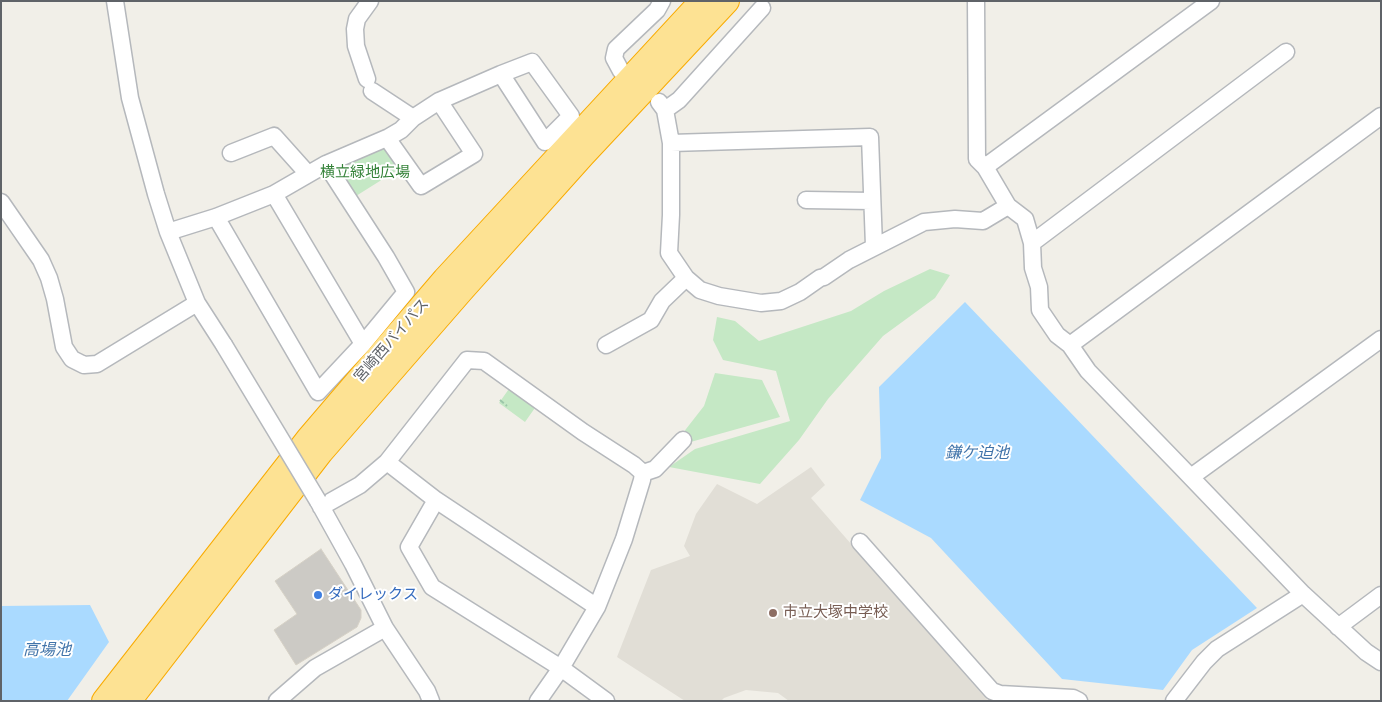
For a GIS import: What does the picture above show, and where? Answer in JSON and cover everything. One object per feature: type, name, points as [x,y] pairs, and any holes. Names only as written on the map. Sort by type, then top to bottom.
[{"type":"highway","name":"宮崎西バイパス","points":[[119,698],[308,439],[438,286],[702,1]]},
{"type":"highway","name":"宮崎西バイパス","points":[[119,698],[321,452],[462,290],[583,155],[727,1]]},
{"type":"street","points":[[115,1],[130,98],[168,232],[197,304],[224,345],[320,504],[385,628],[427,691],[431,701]]},
{"type":"street","points":[[370,1],[357,19],[355,29],[356,46],[370,85],[413,118]]},
{"type":"street","points":[[621,72],[614,58],[616,48],[656,10],[662,1]]},
{"type":"street","points":[[976,1],[977,159],[985,167],[1008,206],[1025,219],[1032,243],[1033,268],[1039,287],[1040,310],[1057,335],[1070,345],[1088,371],[1303,594],[1366,652],[1381,662]]},
{"type":"street","points":[[985,167],[1211,1]]},
{"type":"street","points":[[762,8],[679,100],[662,106],[671,143],[669,253],[686,278],[700,290],[719,296],[761,303],[781,301],[874,246],[924,222],[954,219],[983,220],[1008,206]]},
{"type":"street","points":[[1032,243],[1286,52]]},
{"type":"street","points":[[168,232],[216,217],[274,194],[326,164],[387,138],[401,130],[413,118],[439,101],[500,74],[532,62],[571,116],[545,142],[500,74]]},
{"type":"street","points":[[387,138],[421,186],[474,154],[439,101]]},
{"type":"street","points":[[1070,345],[1381,116]]},
{"type":"street","points":[[231,153],[274,136],[308,174]]},
{"type":"street","points":[[671,143],[870,137],[874,246]]},
{"type":"street","points":[[216,217],[318,392],[363,344],[406,292],[386,257],[326,164]]},
{"type":"street","points":[[274,194],[363,344]]},
{"type":"street","points":[[806,200],[872,201]]},
{"type":"street","points":[[1,202],[41,260],[55,299],[64,347],[72,359],[84,364],[97,364],[197,304]]},
{"type":"street","points":[[606,344],[652,320],[662,301],[686,278]]},
{"type":"street","points":[[1191,477],[1381,339]]},
{"type":"street","points":[[320,504],[360,485],[387,462],[467,360],[484,361],[643,473]]},
{"type":"street","points":[[643,473],[655,469],[682,440]]},
{"type":"street","points":[[387,462],[436,500],[597,607]]},
{"type":"street","points":[[538,701],[561,668],[597,607],[624,539],[643,473]]},
{"type":"street","points":[[436,500],[409,547],[432,587],[561,668],[606,701]]},
{"type":"street","points":[[860,542],[992,691],[1000,694],[1073,698],[1079,701]]},
{"type":"street","points":[[1174,701],[1204,662],[1217,649],[1303,594]]},
{"type":"street","points":[[1338,626],[1381,595]]},
{"type":"street","points":[[277,701],[315,668],[385,628]]},
{"type":"path","points":[[500,400],[507,406]]},
{"type":"path","points":[[501,406],[504,403]]},
{"type":"shaded area","name":"市立大塚中学校","points":[[811,467],[825,485],[811,498],[988,701],[789,701],[778,693],[746,690],[724,698],[721,701],[685,701],[617,657],[651,570],[690,556],[684,546],[696,514],[717,484],[757,504]]},
{"type":"green space","name":"横立緑地広場","points":[[381,145],[385,147],[399,169],[356,196],[341,172],[342,168]]},
{"type":"green space","points":[[930,269],[950,275],[935,298],[883,336],[828,399],[799,440],[760,484],[669,467],[695,449],[790,421],[776,371],[723,360],[713,340],[717,317],[735,321],[759,341],[851,311],[884,291]]},
{"type":"green space","points":[[715,373],[762,380],[780,417],[687,443],[679,438],[704,406]]},
{"type":"green space","points":[[511,386],[537,405],[525,422],[499,403]]},
{"type":"water","name":"鎌ケ迫池","points":[[965,302],[1257,608],[1192,650],[1163,690],[1062,679],[931,538],[860,500],[881,458],[879,387]]},
{"type":"water","name":"高場池","points":[[90,605],[109,642],[67,701],[1,701],[1,606]]},
{"type":"building","name":"ダイレックス","points":[[321,549],[361,610],[361,618],[357,627],[296,665],[274,630],[297,614],[275,581]]},
{"type":"place","name":"ダイレックス","points":[[318,595]]},
{"type":"place","name":"市立大塚中学校","points":[[773,613]]}]
